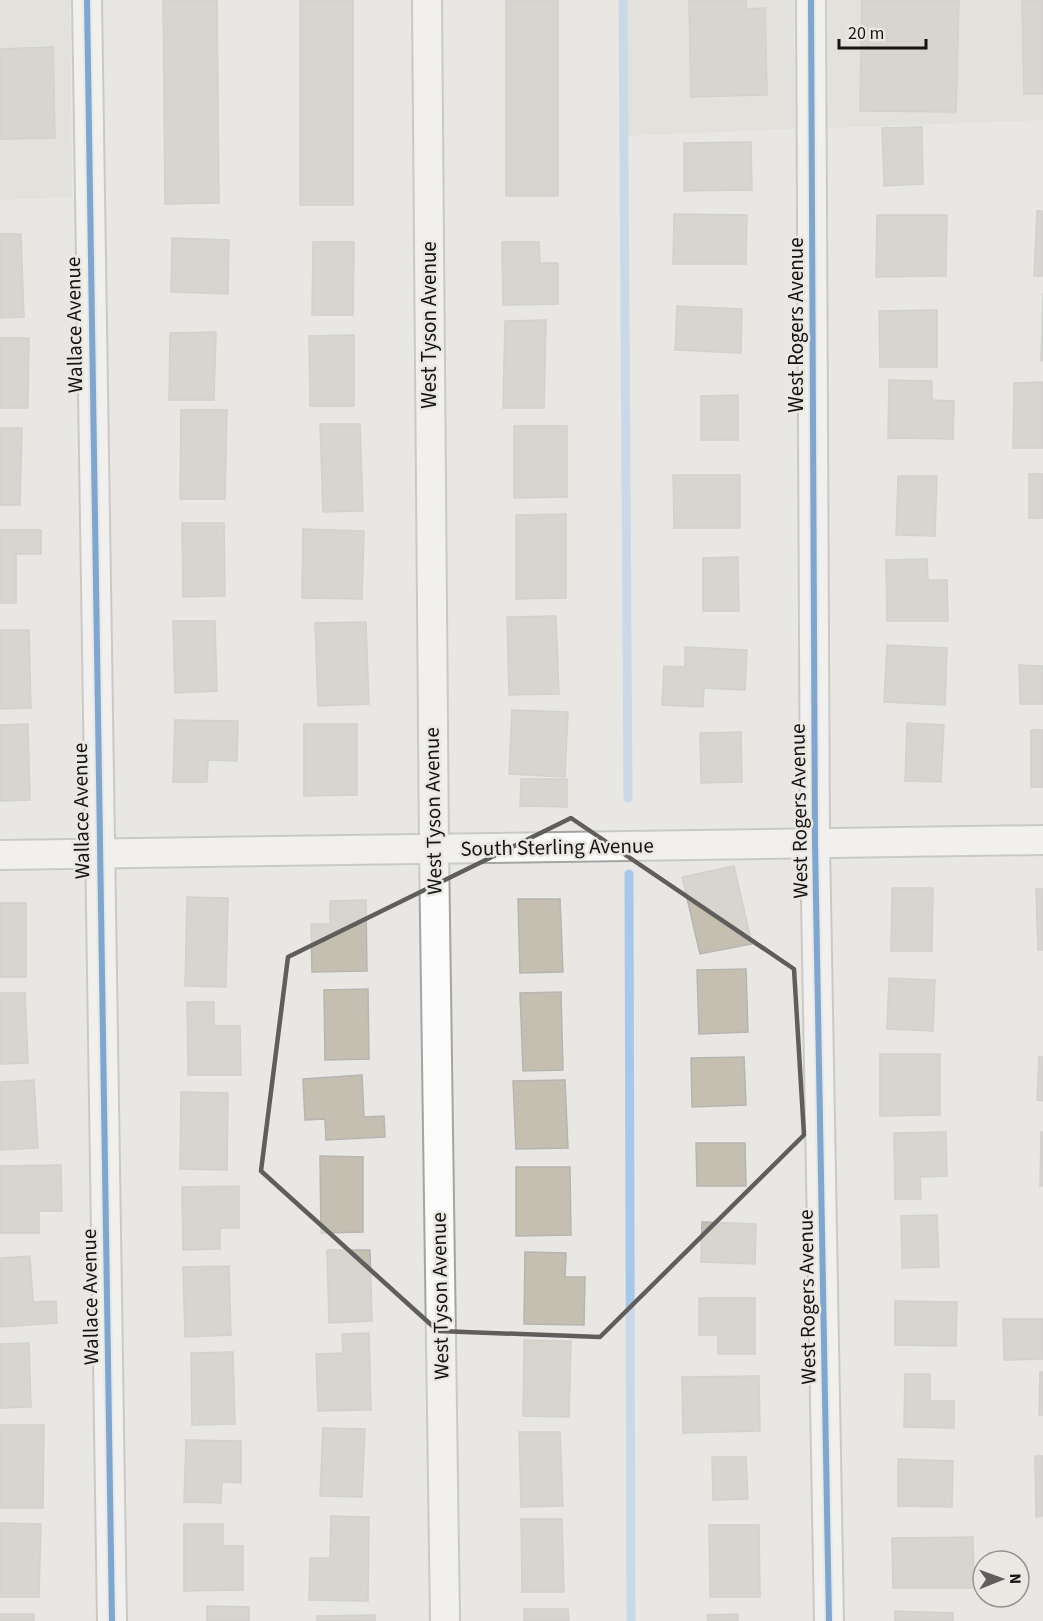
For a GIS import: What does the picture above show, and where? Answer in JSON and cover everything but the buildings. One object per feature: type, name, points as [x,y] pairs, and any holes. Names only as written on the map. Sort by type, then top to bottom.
[{"type":"street","name":"Wallace Avenue","points":[[87,0],[98,854],[112,1621]]},
{"type":"street","name":"West Tyson Avenue","points":[[427,0],[434,849],[445,1621]]},
{"type":"street","name":"West Rogers Avenue","points":[[811,0],[815,843],[830,1621]]},
{"type":"street","name":"South Sterling Avenue","points":[[0,855],[1043,840]]},
{"type":"highlighted area","points":[[571,818],[794,969],[804,1135],[600,1337],[438,1331],[261,1171],[288,957]]},
{"type":"shaded area","points":[[0,0],[70,0],[72,197],[0,200]]},
{"type":"shaded area","points":[[622,0],[794,0],[795,129],[626,136]]},
{"type":"shaded area","points":[[828,0],[1043,0],[1043,120],[829,128]]},
{"type":"waterway","points":[[623,0],[628,798]]},
{"type":"waterway","points":[[629,874],[631,1621]]},
{"type":"cycle path","points":[[87,0],[112,1621]]},
{"type":"cycle path","points":[[811,0],[815,843],[829,1621]]}]
